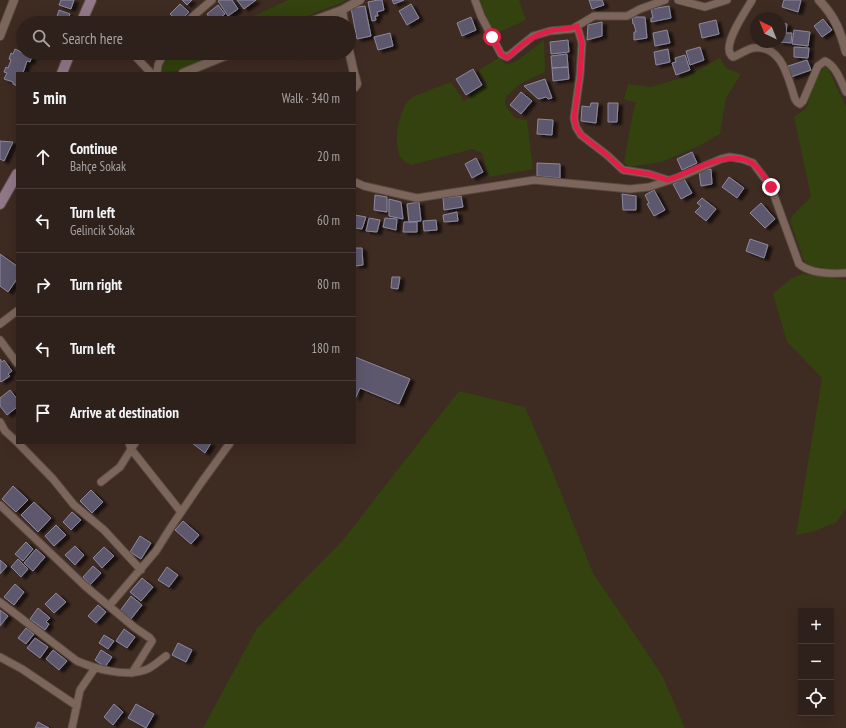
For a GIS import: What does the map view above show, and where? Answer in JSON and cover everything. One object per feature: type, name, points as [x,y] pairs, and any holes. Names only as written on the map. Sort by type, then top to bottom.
[{"type":"main road","points":[[82,16],[86,0]]},
{"type":"main road","points":[[84,16],[92,0]]},
{"type":"main road","points":[[62,72],[67,60]]},
{"type":"main road","points":[[0,204],[16,176]]},
{"type":"street","points":[[0,36],[14,0]]},
{"type":"street","points":[[193,16],[212,0]]},
{"type":"street","points":[[475,0],[488,30],[501,54],[507,58],[533,36],[550,31],[572,29],[594,16],[627,16],[652,4],[665,0]]},
{"type":"street","points":[[678,0],[704,6],[727,0]]},
{"type":"street","points":[[752,0],[732,36],[728,48],[731,56],[733,57],[751,48],[770,50],[784,65],[795,99],[800,104],[803,101],[818,66],[825,61],[837,73],[846,92]]},
{"type":"street","points":[[819,0],[843,31],[846,52]]},
{"type":"street","points":[[326,16],[342,10],[357,1]]},
{"type":"street","points":[[342,10],[343,16]]},
{"type":"street","points":[[577,26],[582,43],[580,75],[574,118],[576,127],[581,135],[607,155],[623,170],[649,174],[668,180]]},
{"type":"street","points":[[139,60],[150,72]]},
{"type":"street","points":[[157,72],[160,60]]},
{"type":"street","points":[[185,72],[215,60]]},
{"type":"street","points":[[351,60],[354,72]]},
{"type":"street","points":[[356,182],[418,198],[534,180],[630,189],[649,187],[709,163],[730,157],[742,159],[753,163],[771,187],[799,264],[811,271],[836,274],[846,273]]},
{"type":"street","points":[[0,324],[16,312]]},
{"type":"street","points":[[0,340],[16,362]]},
{"type":"street","points":[[0,422],[16,442]]},
{"type":"street","points":[[18,444],[53,479],[74,505],[104,530],[141,570]]},
{"type":"street","points":[[109,606],[156,551],[181,512],[229,444]]},
{"type":"street","points":[[101,482],[120,468],[132,445],[181,512]]},
{"type":"street","points":[[0,505],[85,586],[152,640],[132,673]]},
{"type":"street","points":[[0,602],[77,661],[95,668],[132,673],[147,670],[166,656]]},
{"type":"street","points":[[0,657],[22,669],[77,706]]},
{"type":"street","points":[[72,728],[80,690],[95,668]]},
{"type":"green space","points":[[288,0],[348,0],[308,16],[254,16]]},
{"type":"green space","points":[[480,0],[519,0],[526,20],[493,35]]},
{"type":"green space","points":[[544,40],[545,72],[520,84],[505,98],[505,105],[515,118],[527,120],[533,169],[489,177],[482,153],[473,149],[411,165],[402,159],[398,152],[397,145],[398,127],[406,104],[410,99],[451,82],[464,101],[487,84],[479,70],[500,57],[506,65],[518,60]]},
{"type":"green space","points":[[720,58],[726,68],[741,74],[726,98],[720,134],[699,146],[661,162],[629,167],[624,162],[636,103],[624,99],[628,84],[651,87],[688,76]]},
{"type":"green space","points":[[166,60],[204,60],[179,71],[162,72],[161,68]]},
{"type":"green space","points":[[824,67],[828,68],[846,107],[846,271],[811,266],[804,261],[790,221],[793,215],[811,197],[794,117],[807,107],[812,86]]},
{"type":"green space","points":[[802,274],[846,280],[846,508],[837,522],[812,532],[796,535],[822,378],[787,342],[773,294],[790,279]]},
{"type":"green space","points":[[459,391],[525,407],[593,573],[662,675],[685,728],[203,728],[257,628],[343,540]]},
{"type":"building","points":[[61,0],[74,0],[71,9],[59,5]]},
{"type":"building","points":[[182,0],[192,0],[187,5]]},
{"type":"building","points":[[232,0],[238,9],[228,16],[218,1]]},
{"type":"building","points":[[237,0],[256,0],[244,9]]},
{"type":"building","points":[[382,0],[384,10],[377,12],[378,16],[375,16],[376,20],[372,21],[368,2]]},
{"type":"building","points":[[392,0],[404,0],[394,4]]},
{"type":"building","points":[[589,0],[602,0],[604,5],[592,9]]},
{"type":"building","points":[[784,0],[801,0],[798,12],[782,7]]},
{"type":"building","points":[[180,4],[189,12],[185,16],[172,16],[170,14]]},
{"type":"building","points":[[411,4],[419,18],[407,25],[399,11]]},
{"type":"building","points":[[218,5],[225,14],[222,16],[208,16],[207,14]]},
{"type":"building","points":[[365,6],[371,36],[357,39],[356,16],[353,16],[351,8]]},
{"type":"building","points":[[669,6],[671,18],[651,22],[651,18],[653,18],[651,9]]},
{"type":"building","points":[[59,10],[70,14],[69,16],[57,16]]},
{"type":"building","points":[[471,17],[476,30],[462,36],[457,23]]},
{"type":"building","points":[[632,17],[645,17],[647,38],[634,40],[634,32],[636,32]]},
{"type":"building","points":[[823,19],[832,30],[822,37],[814,26]]},
{"type":"building","points":[[716,20],[719,34],[702,38],[699,24]]},
{"type":"building","points":[[602,22],[602,36],[587,40],[588,25]]},
{"type":"building","points":[[667,30],[670,43],[655,46],[653,33]]},
{"type":"building","points":[[794,30],[810,32],[808,46],[792,44]]},
{"type":"building","points":[[390,33],[393,46],[378,50],[374,37]]},
{"type":"building","points":[[786,33],[792,33],[791,43],[786,43]]},
{"type":"building","points":[[568,40],[569,52],[551,54],[550,42]]},
{"type":"building","points":[[700,47],[704,60],[690,65],[686,51]]},
{"type":"building","points":[[794,47],[809,48],[808,58],[794,57]]},
{"type":"building","points":[[15,49],[16,60],[31,60],[30,62],[27,61],[23,72],[16,72],[16,86],[13,84],[13,82],[4,79],[7,73],[4,72],[6,67],[8,68],[11,60],[9,59],[11,53],[13,54]]},
{"type":"building","points":[[668,49],[670,62],[656,65],[654,52]]},
{"type":"building","points":[[567,54],[568,67],[552,68],[551,56]]},
{"type":"building","points":[[685,55],[690,70],[676,75],[672,63],[676,62],[675,58]]},
{"type":"building","points":[[807,60],[811,70],[791,77],[788,66]]},
{"type":"building","points":[[568,67],[569,79],[553,81],[552,68]]},
{"type":"building","points":[[473,69],[482,85],[466,95],[456,79]]},
{"type":"building","points":[[545,79],[552,98],[548,99],[546,97],[539,99],[524,86]]},
{"type":"building","points":[[521,92],[532,101],[521,114],[510,105]]},
{"type":"building","points":[[591,103],[598,103],[596,123],[581,121],[582,106],[590,107]]},
{"type":"building","points":[[608,103],[618,103],[617,122],[608,122]]},
{"type":"building","points":[[538,119],[553,120],[552,135],[537,134]]},
{"type":"building","points":[[0,141],[13,142],[4,161],[0,159]]},
{"type":"building","points":[[692,152],[697,163],[682,170],[677,159]]},
{"type":"building","points":[[476,158],[483,172],[472,178],[465,164]]},
{"type":"building","points":[[537,163],[560,164],[560,178],[537,176]]},
{"type":"building","points":[[711,169],[712,184],[701,186],[699,171]]},
{"type":"building","points":[[729,177],[744,188],[737,198],[722,187]]},
{"type":"building","points":[[684,179],[692,193],[681,199],[673,184]]},
{"type":"building","points":[[654,190],[665,210],[654,216],[647,204],[649,203],[645,195]]},
{"type":"building","points":[[622,194],[636,196],[636,210],[623,210]]},
{"type":"building","points":[[375,195],[387,197],[387,212],[374,210]]},
{"type":"building","points":[[461,196],[463,207],[444,210],[443,198]]},
{"type":"building","points":[[702,198],[716,209],[706,221],[695,212],[701,206],[697,203]]},
{"type":"building","points":[[389,199],[401,202],[403,219],[389,216]]},
{"type":"building","points":[[419,202],[421,221],[409,222],[407,204]]},
{"type":"building","points":[[761,203],[775,219],[765,228],[750,213]]},
{"type":"building","points":[[457,212],[458,221],[444,222],[443,215]]},
{"type":"building","points":[[356,215],[366,217],[362,229],[356,228]]},
{"type":"building","points":[[369,218],[380,220],[377,232],[366,231]]},
{"type":"building","points":[[385,218],[397,219],[396,230],[383,227]]},
{"type":"building","points":[[436,220],[437,230],[424,231],[423,221]]},
{"type":"building","points":[[404,222],[417,222],[417,232],[403,232]]},
{"type":"building","points":[[750,239],[768,245],[764,258],[746,251]]},
{"type":"building","points":[[356,248],[362,248],[363,265],[356,266]]},
{"type":"building","points":[[0,254],[16,265],[16,280],[8,292],[0,286]]},
{"type":"building","points":[[392,277],[400,277],[398,289],[391,288]]},
{"type":"building","points":[[356,357],[410,379],[399,404],[360,388],[356,397]]},
{"type":"building","points":[[0,359],[2,362],[4,360],[12,371],[8,374],[10,376],[1,382],[0,381]]},
{"type":"building","points":[[10,390],[16,398],[16,408],[7,415],[0,406],[0,398]]},
{"type":"building","points":[[193,444],[210,444],[205,453]]},
{"type":"building","points":[[13,486],[28,500],[16,512],[2,499]]},
{"type":"building","points":[[91,490],[103,502],[92,513],[80,501]]},
{"type":"building","points":[[34,502],[51,518],[38,532],[21,515]]},
{"type":"building","points":[[72,512],[81,520],[71,530],[63,522]]},
{"type":"building","points":[[183,521],[199,535],[191,544],[175,530]]},
{"type":"building","points":[[56,525],[66,535],[54,546],[45,536]]},
{"type":"building","points":[[140,536],[151,543],[141,559],[130,552]]},
{"type":"building","points":[[26,542],[33,549],[23,561],[15,554]]},
{"type":"building","points":[[75,546],[84,555],[75,565],[65,555]]},
{"type":"building","points":[[104,547],[114,556],[102,568],[93,558]]},
{"type":"building","points":[[36,549],[45,557],[33,571],[24,563]]},
{"type":"building","points":[[18,559],[28,569],[21,577],[11,567]]},
{"type":"building","points":[[0,560],[7,566],[0,574]]},
{"type":"building","points":[[93,566],[101,573],[90,585],[83,577]]},
{"type":"building","points":[[167,567],[178,575],[169,587],[158,580]]},
{"type":"building","points":[[142,578],[153,587],[141,601],[130,592]]},
{"type":"building","points":[[15,584],[24,592],[14,605],[4,597]]},
{"type":"building","points":[[56,593],[66,602],[54,613],[45,604]]},
{"type":"building","points":[[131,596],[142,605],[131,619],[120,611]]},
{"type":"building","points":[[98,605],[106,612],[96,623],[88,616]]},
{"type":"building","points":[[38,608],[50,618],[46,622],[49,624],[45,630],[30,619]]},
{"type":"building","points":[[0,610],[8,616],[0,626]]},
{"type":"building","points":[[26,628],[34,634],[26,644],[18,638]]},
{"type":"building","points":[[124,629],[135,637],[127,648],[116,641]]},
{"type":"building","points":[[104,635],[114,641],[108,649],[99,643]]},
{"type":"building","points":[[35,638],[48,647],[40,658],[27,648]]},
{"type":"building","points":[[178,643],[192,650],[186,662],[172,655]]},
{"type":"building","points":[[53,650],[67,661],[59,670],[46,659]]},
{"type":"building","points":[[101,650],[112,657],[105,667],[95,660]]},
{"type":"building","points":[[114,704],[123,712],[113,725],[104,717]]},
{"type":"building","points":[[136,704],[154,714],[146,728],[128,718]]},
{"type":"building","points":[[38,722],[49,728],[35,728]]},
{"type":"route","points":[[492,37],[501,54],[507,58],[533,36],[561,29],[572,29],[577,26],[582,43],[580,75],[574,118],[576,127],[581,135],[607,155],[623,170],[649,174],[668,180],[679,177],[709,163],[730,157],[753,163],[771,187]]}]
